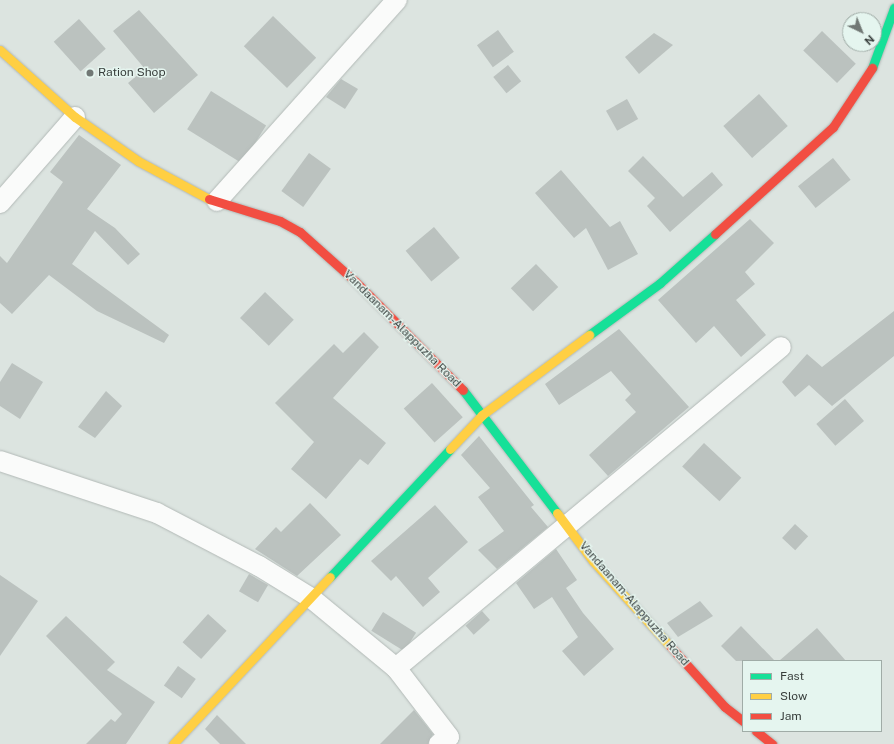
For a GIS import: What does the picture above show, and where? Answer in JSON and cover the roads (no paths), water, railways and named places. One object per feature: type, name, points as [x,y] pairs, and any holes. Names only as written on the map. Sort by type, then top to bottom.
[{"type":"main road","points":[[173,744],[482,415],[660,283],[833,127],[875,64],[894,8]]},
{"type":"main road","name":"Vandaanam-Alappuzha Road","points":[[0,50],[75,117],[138,161],[202,197],[280,221],[300,232],[356,282],[457,382],[599,567],[725,707],[742,720]]},
{"type":"main road","points":[[757,732],[772,744]]},
{"type":"street","points":[[217,202],[397,0]]},
{"type":"street","points":[[0,203],[75,117]]},
{"type":"street","points":[[396,668],[565,524],[634,471],[781,347]]},
{"type":"street","points":[[0,461],[157,513],[259,566],[311,598],[396,668],[449,737],[439,744]]},
{"type":"place","name":"Ration Shop","points":[[90,73]]}]
